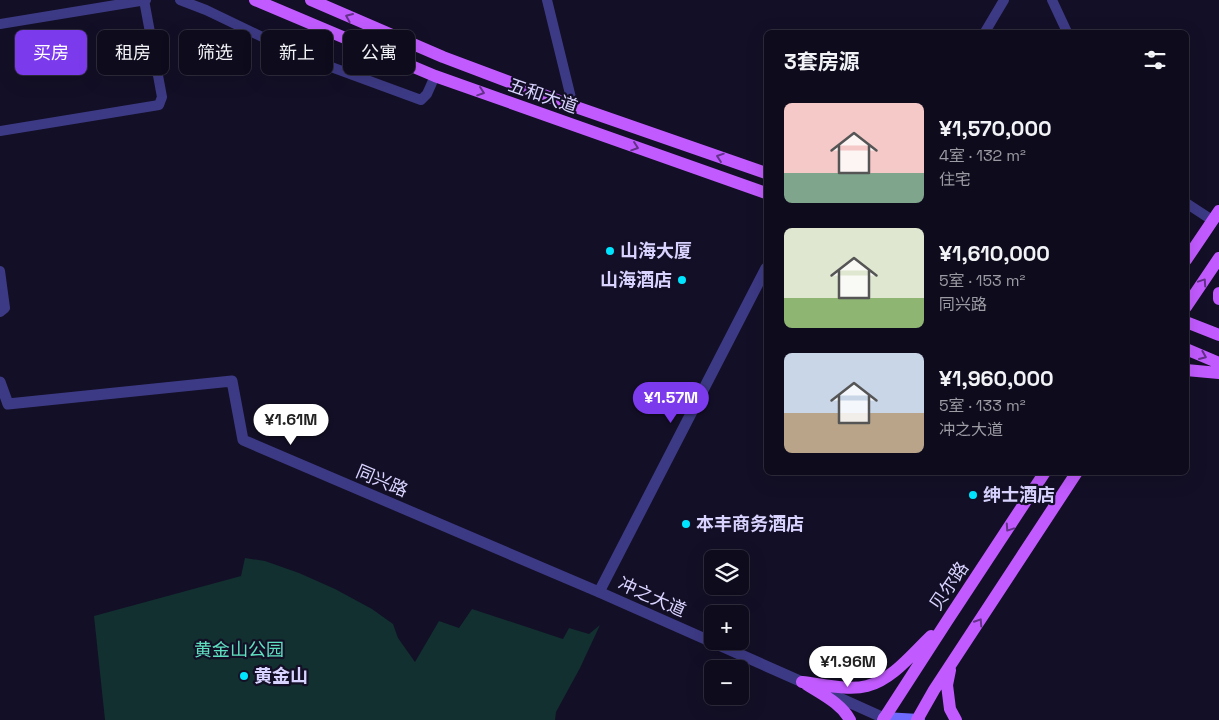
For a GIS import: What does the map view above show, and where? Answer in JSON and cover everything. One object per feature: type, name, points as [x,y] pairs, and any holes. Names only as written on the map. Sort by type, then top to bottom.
[{"type":"main road","name":"五和大道","points":[[255,0],[435,76],[764,192]]},
{"type":"main road","name":"五和大道","points":[[311,0],[443,57],[573,106],[764,172]]},
{"type":"main road","points":[[1189,242],[1216,215]]},
{"type":"main road","points":[[1189,256],[1216,215]]},
{"type":"main road","points":[[1189,303],[1219,258]]},
{"type":"main road","points":[[1219,293],[1219,299]]},
{"type":"main road","points":[[1189,323],[1219,335]]},
{"type":"main road","points":[[1189,350],[1219,363]]},
{"type":"main road","points":[[1189,370],[1219,373]]},
{"type":"main road","name":"贝尔路","points":[[885,719],[947,621],[1044,475]]},
{"type":"main road","points":[[917,720],[934,690],[1075,475]]},
{"type":"main road","points":[[802,682],[848,687],[867,686],[885,679],[947,621]]},
{"type":"main road","points":[[952,663],[947,685],[950,709],[956,720]]},
{"type":"main road","points":[[802,682],[837,704],[850,720]]},
{"type":"main road","name":"冲之大道","points":[[885,719],[917,720]]},
{"type":"street","points":[[0,24],[145,0],[162,97],[159,105],[0,131]]},
{"type":"street","points":[[180,0],[206,10],[304,57],[421,100],[427,94],[435,76]]},
{"type":"street","points":[[986,30],[1004,0]]},
{"type":"street","points":[[1052,0],[1066,30]]},
{"type":"street","points":[[551,1],[573,106]]},
{"type":"street","points":[[1189,204],[1216,215]]},
{"type":"street","points":[[0,271],[4,308],[0,312]]},
{"type":"street","points":[[599,592],[764,272]]},
{"type":"street","name":"同兴路","points":[[0,382],[8,404],[232,381],[243,440],[599,592]]},
{"type":"street","name":"冲之大道","points":[[599,592],[885,719]]},
{"type":"green space","name":"黄金山公园","points":[[245,558],[265,561],[299,573],[335,589],[372,609],[393,624],[398,638],[415,662],[439,621],[459,628],[472,609],[563,639],[569,628],[589,634],[600,625],[580,668],[556,712],[555,720],[105,720],[94,616],[241,576]]},
{"type":"place","name":"山海大厦","points":[[610,251]]},
{"type":"place","name":"山海酒店","points":[[682,280]]},
{"type":"place","name":"绅士酒店","points":[[973,495]]},
{"type":"place","name":"本丰商务酒店","points":[[686,524]]},
{"type":"place","name":"黄金山","points":[[244,676]]}]
